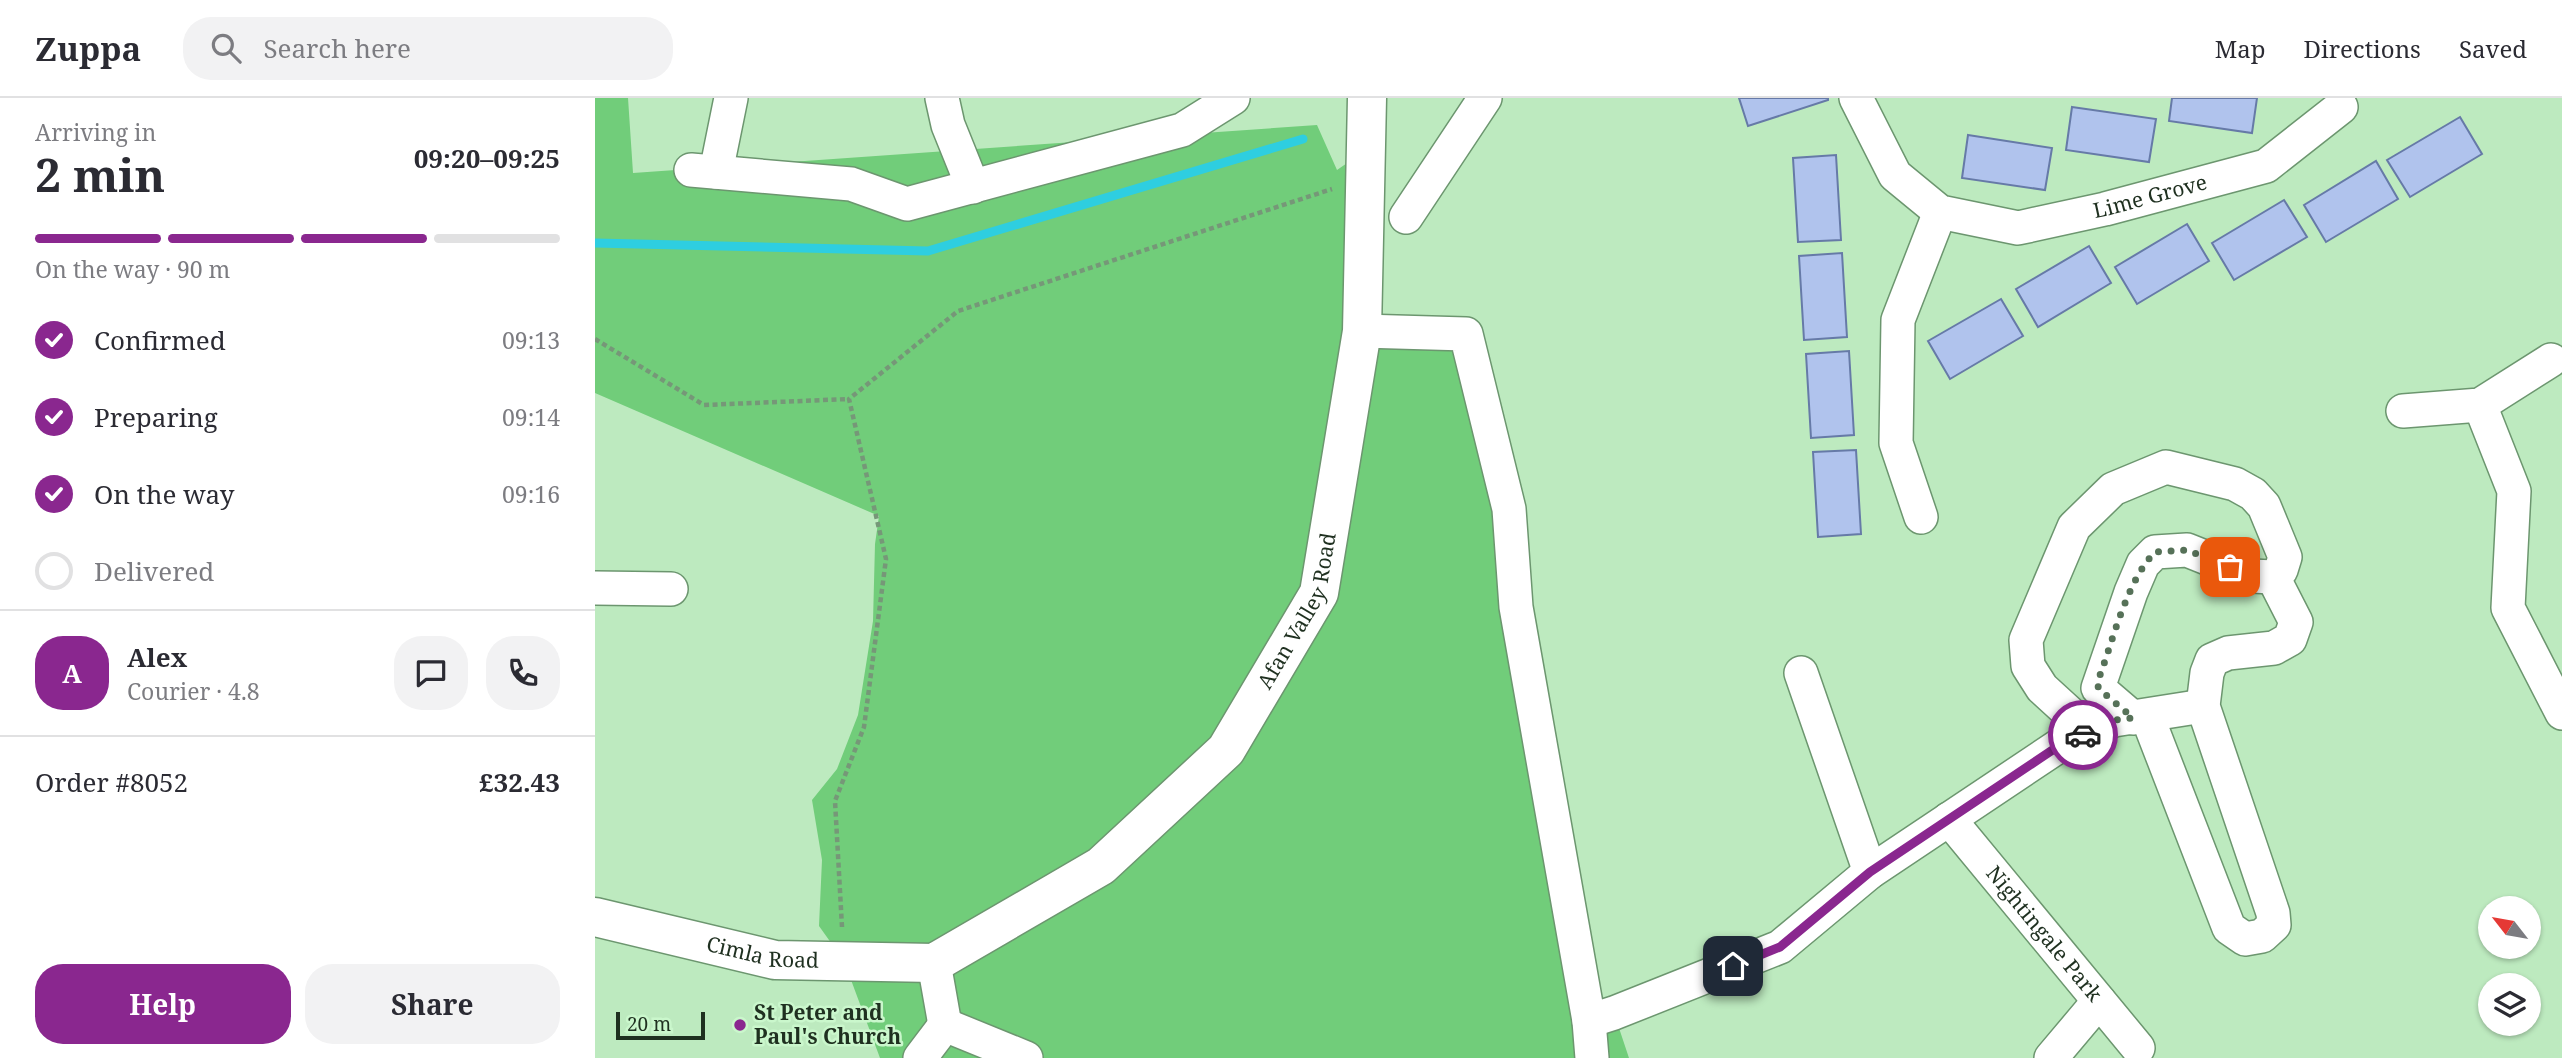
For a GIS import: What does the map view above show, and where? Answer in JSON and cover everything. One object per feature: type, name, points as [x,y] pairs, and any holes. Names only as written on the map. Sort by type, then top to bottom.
[{"type":"main road","name":"Afan Valley Road","points":[[934,963],[1101,866],[1226,750],[1319,593],[1362,331],[1367,98]]},
{"type":"main road","name":"Cimla Road","points":[[595,917],[775,960],[934,963]]},
{"type":"street","points":[[731,98],[704,171],[851,184],[907,204],[1182,130],[1233,98]]},
{"type":"street","points":[[942,98],[948,125],[973,187]]},
{"type":"street","points":[[1406,217],[1485,98]]},
{"type":"street","name":"Lime Grove","points":[[1856,98],[1895,175],[1940,212],[2018,228],[2105,209],[2266,166],[2341,107]]},
{"type":"street","points":[[1921,517],[1896,443],[1898,320],[1940,212]]},
{"type":"street","points":[[1362,331],[1466,334],[1509,509],[1516,607],[1589,1021],[1592,1058]]},
{"type":"street","points":[[2403,411],[2480,405],[2551,360]]},
{"type":"street","points":[[2480,405],[2514,491],[2508,608],[2562,713]]},
{"type":"street","points":[[2089,732],[2042,688],[2028,666],[2027,640],[2074,527],[2113,489],[2166,467],[2235,484],[2253,494],[2264,506],[2285,557],[2281,570],[2273,577],[2252,576],[2187,550],[2155,552],[2143,564],[2130,592],[2100,675],[2098,688],[2140,717],[2229,928],[2245,939],[2262,936],[2274,925],[2273,914],[2203,706],[2207,673],[2212,660],[2228,653],[2274,649],[2290,639],[2296,622],[2273,577]]},
{"type":"street","points":[[595,588],[671,589]]},
{"type":"street","points":[[1801,673],[1870,872]]},
{"type":"street","points":[[1589,1021],[1780,947],[1870,872],[2060,745],[2114,720],[2203,706]]},
{"type":"street","name":"Nightingale Park","points":[[1949,819],[2138,1048]]},
{"type":"street","points":[[920,1058],[945,1025],[934,963]]},
{"type":"street","points":[[2051,1058],[2099,1001]]},
{"type":"street","points":[[945,1025],[1026,1058]]},
{"type":"path","points":[[595,339],[704,405],[849,399],[958,311],[1366,178]]},
{"type":"path","points":[[844,961],[835,801],[864,727],[886,559],[849,399]]},
{"type":"green space","points":[[595,98],[628,98],[633,173],[1317,125],[1337,170],[1366,150],[1362,331],[1466,334],[1589,1020],[1614,1013],[1629,1058],[880,1058],[844,961],[819,926],[822,860],[812,800],[837,769],[858,715],[873,621],[875,544],[879,516],[595,393]]},
{"type":"building","points":[[1739,98],[1828,98],[1828,100],[1748,126]]},
{"type":"building","points":[[2172,98],[2257,98],[2252,133],[2169,121]]},
{"type":"building","points":[[2072,107],[2156,119],[2149,162],[2066,150]]},
{"type":"building","points":[[2460,117],[2482,154],[2410,197],[2387,160]]},
{"type":"building","points":[[1968,135],[2052,148],[2045,190],[1962,178]]},
{"type":"building","points":[[1836,155],[1841,240],[1798,242],[1793,158]]},
{"type":"building","points":[[2376,161],[2398,199],[2326,242],[2304,205]]},
{"type":"building","points":[[2284,200],[2307,237],[2234,280],[2212,243]]},
{"type":"building","points":[[2187,224],[2209,261],[2137,304],[2115,267]]},
{"type":"building","points":[[2089,246],[2111,283],[2038,327],[2016,289]]},
{"type":"building","points":[[1842,253],[1847,337],[1804,340],[1799,256]]},
{"type":"building","points":[[2001,299],[2023,336],[1950,379],[1928,341]]},
{"type":"building","points":[[1849,351],[1854,435],[1811,438],[1806,354]]},
{"type":"building","points":[[1856,450],[1861,534],[1818,537],[1813,452]]},
{"type":"waterway","points":[[595,243],[928,251],[1303,139]]},
{"type":"way so far","points":[[2083,735],[2114,720],[2133,718],[2098,688],[2100,675],[2130,592],[2143,564],[2155,552],[2187,550],[2230,567]]},
{"type":"place","name":"St Peter and Paul's Church","points":[[740,1025]]},
{"type":"route","points":[[1733,966],[1780,947],[1870,872],[2060,745],[2083,735]]}]
